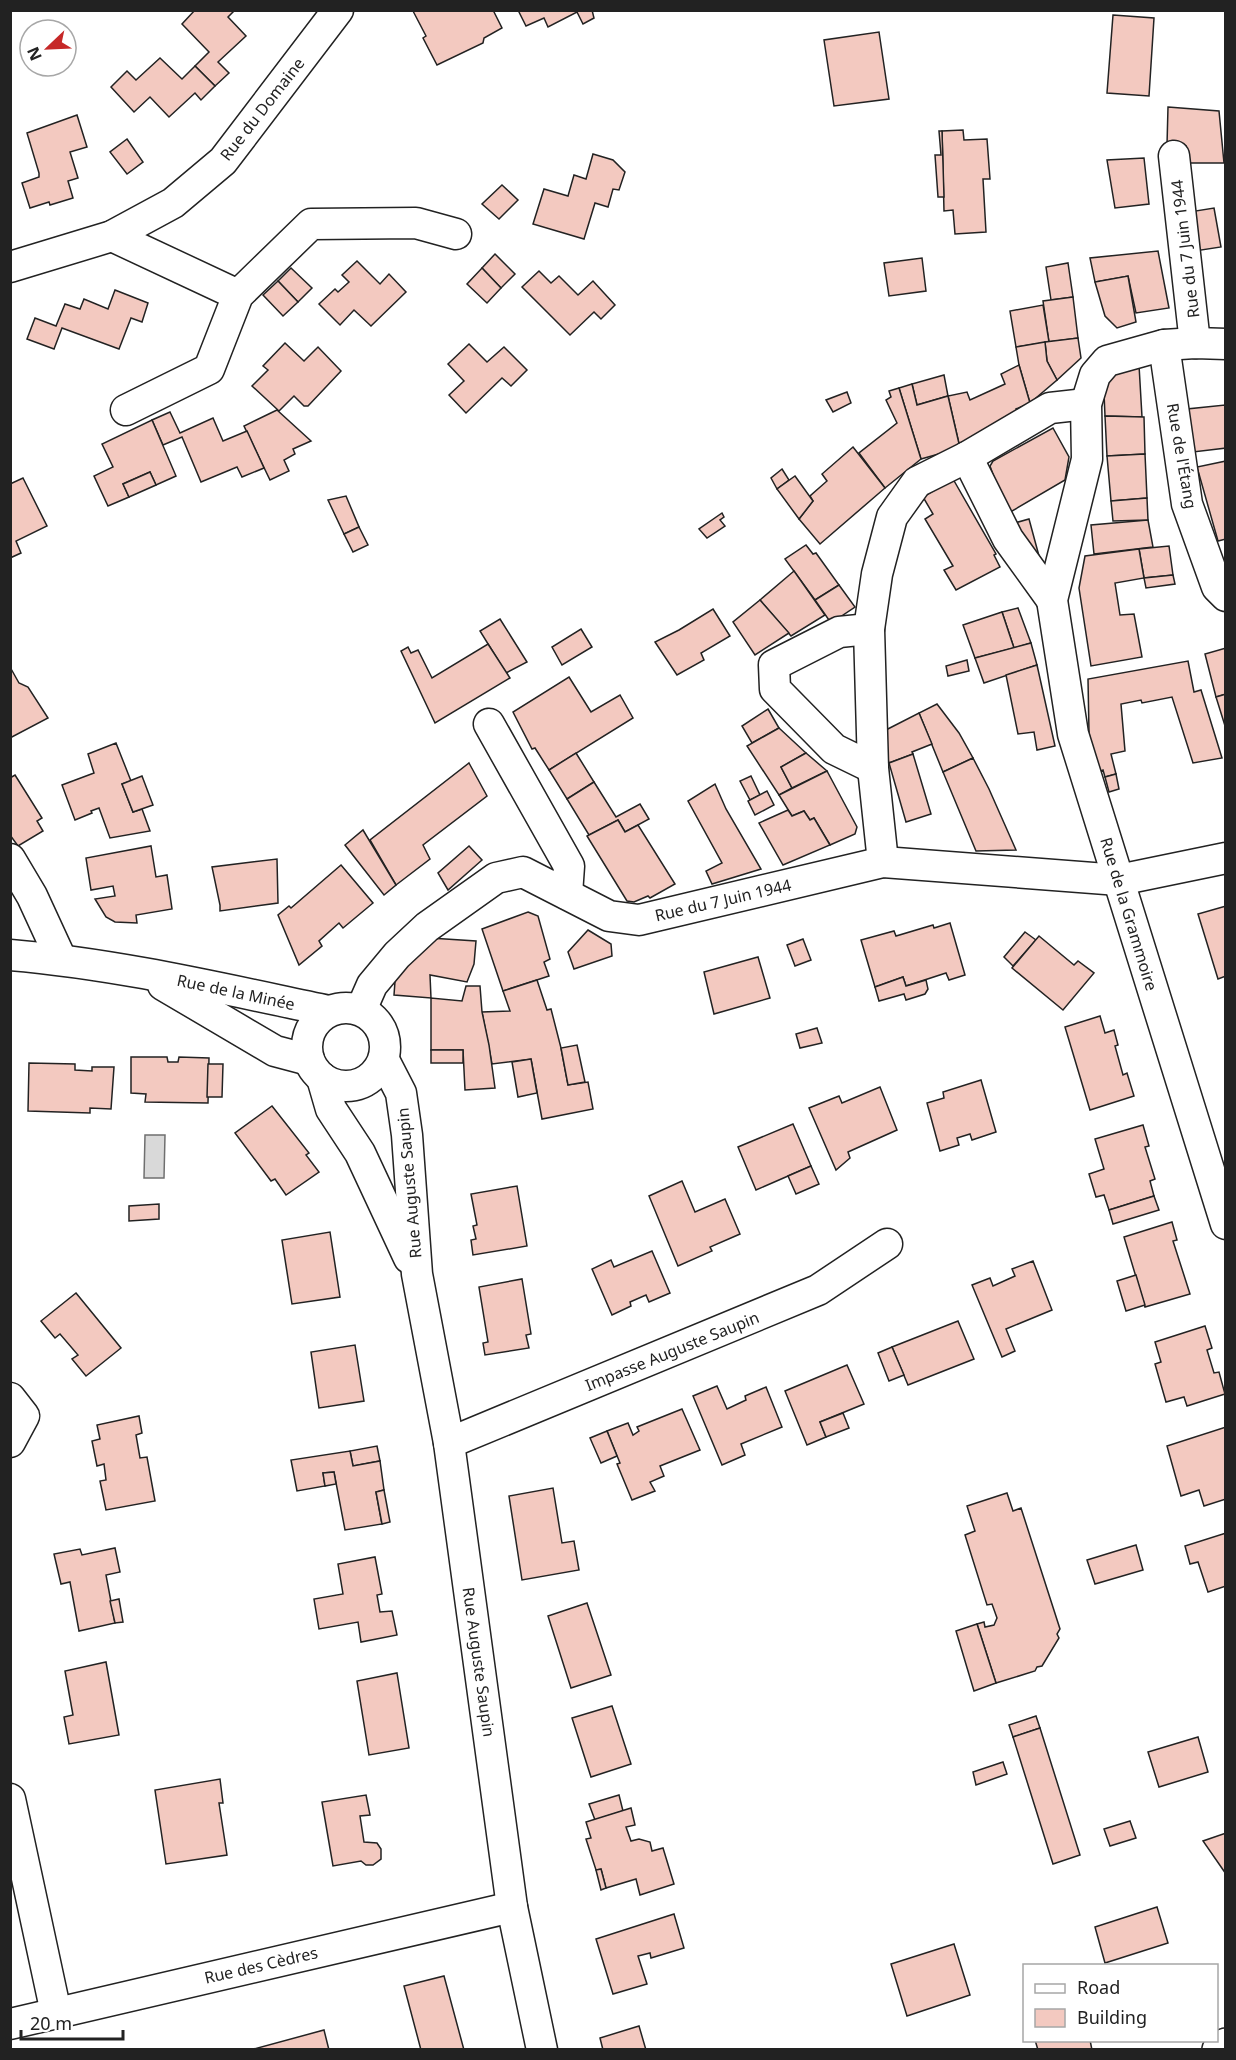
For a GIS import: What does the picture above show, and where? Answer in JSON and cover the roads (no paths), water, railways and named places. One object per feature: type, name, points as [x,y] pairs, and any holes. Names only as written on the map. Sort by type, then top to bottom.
[{"type":"main road","points":[[1219,2049],[1226,2045]]},
{"type":"street","name":"Rue du Domaine","points":[[10,267],[112,236],[174,203],[223,161],[338,10]]},
{"type":"street","name":"Rue du 7 Juin 1944","points":[[1174,156],[1195,343]]},
{"type":"street","points":[[126,411],[209,369],[238,295],[311,224],[416,224],[456,234]]},
{"type":"street","points":[[112,236],[238,295]]},
{"type":"street","name":"Rue du 7 Juin 1944","points":[[1086,404],[1095,375],[1107,362],[1164,345],[1226,344]]},
{"type":"street","name":"Rue de l'Étang","points":[[1164,345],[1187,504],[1218,587],[1226,596]]},
{"type":"street","points":[[883,862],[873,768],[869,629],[877,574],[892,517],[917,482],[967,457],[1050,408],[1086,404]]},
{"type":"street","name":"Rue de la Grammoire","points":[[1086,404],[1088,459],[1052,600],[1073,734],[1226,1224]]},
{"type":"street","name":"Rue de la Grammoire","points":[[967,457],[1008,539],[1052,600]]},
{"type":"street","points":[[869,629],[839,632],[774,664],[775,689],[834,749],[873,768]]},
{"type":"street","points":[[489,724],[569,866],[567,894]]},
{"type":"street","points":[[1119,880],[1226,858]]},
{"type":"street","points":[[10,859],[32,896],[61,959]]},
{"type":"street","name":"Rue du 7 Juin 1944","points":[[362,1010],[372,985],[397,955],[427,927],[496,878],[523,872],[609,916],[639,920],[883,862],[1119,880]]},
{"type":"street","name":"Rue de la Minée","points":[[10,955],[61,959],[142,973],[329,1011]]},
{"type":"street","name":"Rue de la Minée","points":[[142,973],[275,1051],[315,1069]]},
{"type":"street","points":[[339,1007],[362,1010],[379,1025],[386,1048],[384,1060],[373,1075],[357,1085],[333,1084],[315,1069],[307,1048],[312,1027],[319,1018],[339,1007]]},
{"type":"street","name":"Rue Auguste Saupin","points":[[384,1060],[401,1093],[407,1135],[417,1274],[448,1443],[512,1907],[542,2049]]},
{"type":"street","name":"Rue Auguste Saupin","points":[[315,1069],[331,1109],[360,1153],[417,1274]]},
{"type":"street","name":"Impasse Auguste Saupin","points":[[448,1443],[818,1290],[887,1244]]},
{"type":"street","points":[[10,1398],[24,1416],[10,1442]]},
{"type":"street","points":[[10,1799],[56,2013]]},
{"type":"street","name":"Rue des Cèdres","points":[[10,2024],[512,1907]]}]
